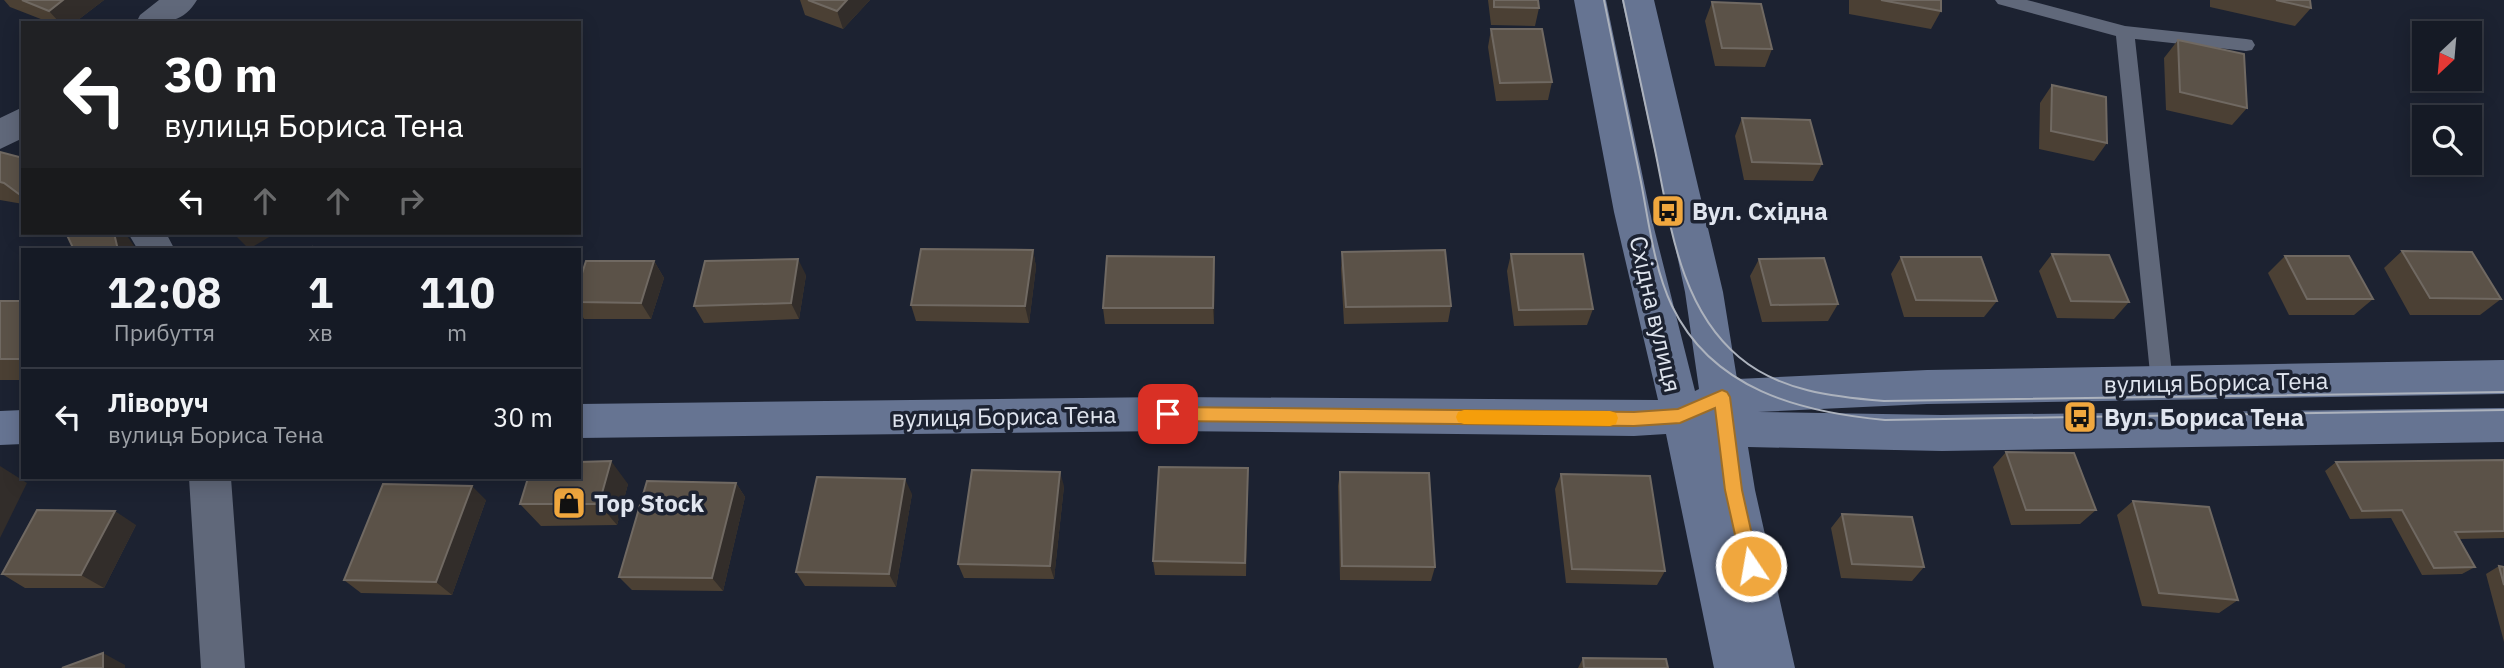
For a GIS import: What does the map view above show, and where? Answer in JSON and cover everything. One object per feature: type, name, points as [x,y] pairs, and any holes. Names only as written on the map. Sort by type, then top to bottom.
[{"type":"street","points":[[155,21],[181,0]]},
{"type":"street","name":"Східна вулиця","points":[[1590,0],[1632,212],[1699,488],[1736,668]]},
{"type":"street","name":"Східна вулиця","points":[[1639,0],[1704,292],[1734,490],[1773,668]]},
{"type":"street","points":[[0,136],[21,121]]},
{"type":"street","points":[[0,154],[21,157]]},
{"type":"street","name":"вулиця Бориса Тена","points":[[581,421],[1168,414],[1634,419],[1724,413],[1927,387],[2504,377]]},
{"type":"street","name":"вулиця Бориса Тена","points":[[1724,413],[1942,433],[2504,425]]},
{"type":"street","points":[[0,428],[21,427]]},
{"type":"street","points":[[209,479],[223,668]]},
{"type":"lane","points":[[2004,0],[2125,32],[2246,45]]},
{"type":"lane","points":[[2125,32],[2162,383]]},
{"type":"building","points":[[22,0],[63,0],[49,11]]},
{"type":"building","points":[[808,0],[847,0],[837,11]]},
{"type":"building","points":[[1494,0],[1538,0],[1539,8],[1494,7]]},
{"type":"building","points":[[1881,0],[1941,0],[1941,11]]},
{"type":"building","points":[[2276,0],[2310,0],[2311,8]]},
{"type":"building","points":[[1712,2],[1761,4],[1772,49],[1722,48]]},
{"type":"building","points":[[1491,29],[1542,29],[1552,82],[1500,83]]},
{"type":"building","points":[[2178,40],[2244,54],[2247,108],[2180,92]]},
{"type":"building","points":[[2052,85],[2106,97],[2107,143],[2051,131]]},
{"type":"building","points":[[1742,118],[1810,120],[1822,164],[1752,162]]},
{"type":"building","points":[[0,152],[21,157],[21,196],[0,182]]},
{"type":"building","points":[[67,235],[114,235],[118,248],[73,248]]},
{"type":"building","points":[[921,249],[1033,250],[1025,306],[911,305]]},
{"type":"building","points":[[1445,250],[1451,306],[1346,307],[1342,252]]},
{"type":"building","points":[[2402,251],[2472,252],[2501,299],[2430,298]]},
{"type":"building","points":[[1511,254],[1583,254],[1593,309],[1519,310]]},
{"type":"building","points":[[2052,254],[2109,255],[2129,302],[2071,301]]},
{"type":"building","points":[[1107,256],[1214,257],[1213,308],[1103,308]]},
{"type":"building","points":[[2285,256],[2349,256],[2373,299],[2307,299]]},
{"type":"building","points":[[1901,257],[1981,257],[1997,301],[1916,300]]},
{"type":"building","points":[[1824,258],[1838,304],[1771,305],[1759,259]]},
{"type":"building","points":[[798,259],[791,303],[694,306],[705,261]]},
{"type":"building","points":[[586,261],[654,261],[641,303],[581,302],[581,277]]},
{"type":"building","points":[[0,301],[21,301],[21,359],[0,359]]},
{"type":"building","points":[[2006,452],[2074,453],[2096,510],[2026,510]]},
{"type":"building","points":[[2504,460],[2504,531],[2455,532],[2475,567],[2434,568],[2402,510],[2362,511],[2336,462]]},
{"type":"building","points":[[611,461],[599,504],[520,504],[528,479],[581,479],[581,462]]},
{"type":"building","points":[[1159,467],[1248,468],[1245,563],[1153,561]]},
{"type":"building","points":[[972,470],[1060,472],[1050,566],[958,564]]},
{"type":"building","points":[[1340,472],[1429,473],[1435,567],[1342,566]]},
{"type":"building","points":[[1561,474],[1650,476],[1665,571],[1572,569]]},
{"type":"building","points":[[817,477],[905,479],[889,574],[796,572]]},
{"type":"building","points":[[647,481],[736,483],[712,578],[619,577]]},
{"type":"building","points":[[383,484],[472,486],[436,582],[344,580]]},
{"type":"building","points":[[2133,501],[2209,507],[2238,600],[2159,593]]},
{"type":"building","points":[[37,510],[115,511],[81,575],[2,574]]},
{"type":"building","points":[[1842,514],[1912,517],[1924,567],[1852,564]]},
{"type":"building","points":[[2499,566],[2504,567],[2504,585]]},
{"type":"building","points":[[103,653],[103,668],[62,668]]},
{"type":"building","points":[[1583,658],[1666,659],[1668,668],[1584,668]]},
{"type":"tram line","points":[[1604,0],[1653,245],[1672,306],[1689,334],[1710,358],[1761,391],[1821,410],[1885,420],[2504,410]]},
{"type":"tram line","points":[[1623,0],[1672,234],[1690,289],[1719,337],[1739,357],[1772,378],[1827,394],[1884,401],[2504,392]]},
{"type":"slow traffic","points":[[1464,417],[1610,418]]},
{"type":"place","name":"Вул. Східна","points":[[1668,211]]},
{"type":"place","name":"Вул. Бориса Тена","points":[[2080,417]]},
{"type":"place","name":"Top Stock","points":[[569,503]]},
{"type":"route","points":[[1168,414],[1634,419],[1680,416],[1722,397],[1734,490],[1751,566]]}]
